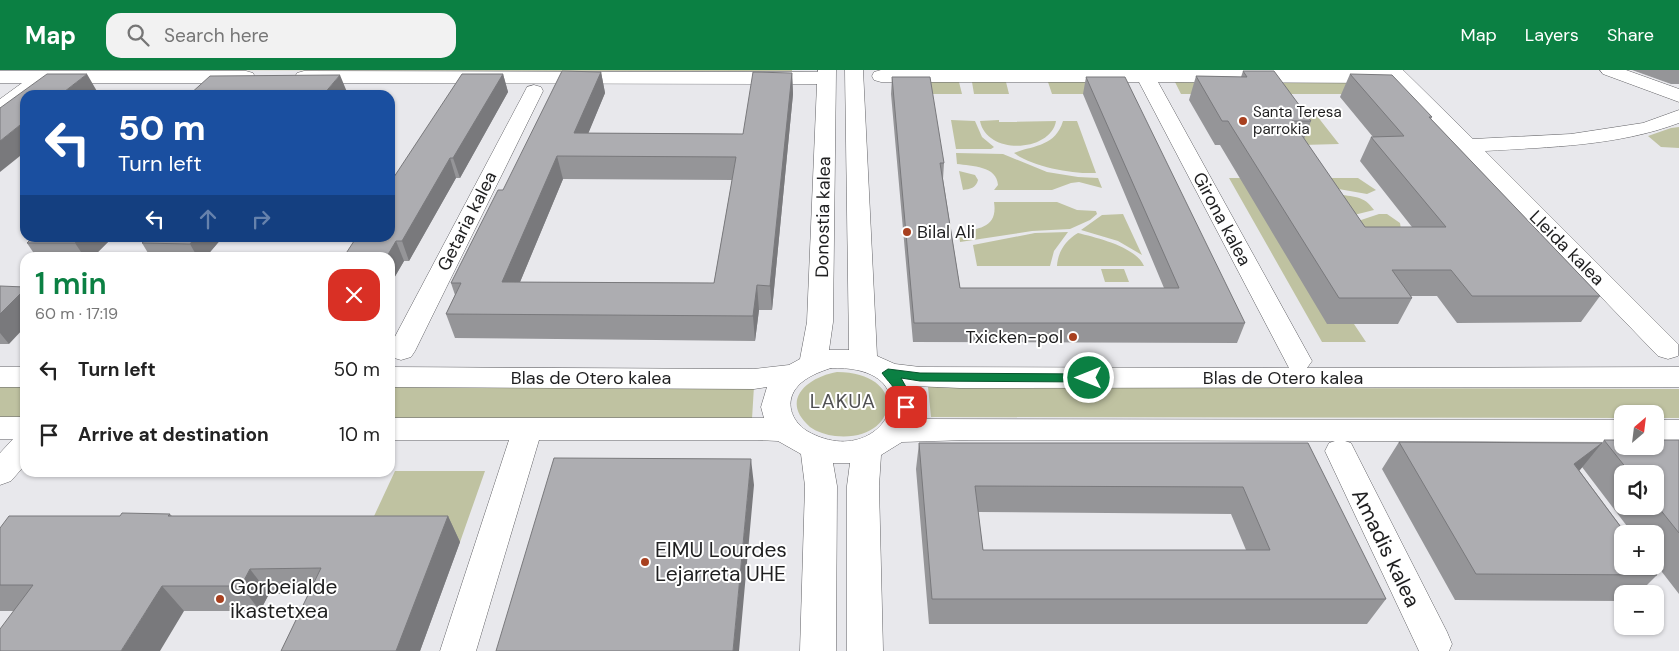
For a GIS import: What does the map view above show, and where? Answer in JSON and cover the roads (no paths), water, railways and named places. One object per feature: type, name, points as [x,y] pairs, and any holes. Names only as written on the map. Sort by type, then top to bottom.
[{"type":"street","name":"Donostia kalea","points":[[854,70],[875,367]]},
{"type":"street","points":[[1609,70],[1679,96]]},
{"type":"street","points":[[0,77],[46,73],[266,77]]},
{"type":"street","points":[[24,90],[46,73]]},
{"type":"street","points":[[882,76],[1146,78],[1396,73]]},
{"type":"street","name":"Lleida kalea","points":[[1396,73],[1668,350]]},
{"type":"street","name":"Donostia kalea","points":[[802,368],[820,322],[826,74]]},
{"type":"street","points":[[286,77],[826,74]]},
{"type":"street","name":"Getaria kalea","points":[[401,351],[540,78]]},
{"type":"street","name":"Girona kalea","points":[[1146,78],[1298,361]]},
{"type":"street","points":[[0,108],[20,93]]},
{"type":"street","points":[[1466,146],[1571,140],[1647,128],[1679,116]]},
{"type":"street","points":[[846,358],[875,367],[898,382],[904,394],[906,407],[903,419],[896,431],[883,441],[867,448],[842,452],[816,448],[799,442],[786,431],[777,417],[775,401],[781,386],[802,368],[830,359],[846,358]]},
{"type":"street","name":"Blas de Otero kalea","points":[[875,367],[920,377],[960,378],[1679,377]]},
{"type":"street","name":"Blas de Otero kalea","points":[[395,377],[738,379],[802,368]]},
{"type":"street","points":[[0,377],[20,377]]},
{"type":"street","points":[[0,428],[20,428]]},
{"type":"street","points":[[395,429],[786,431]]},
{"type":"street","points":[[458,651],[527,429]]},
{"type":"street","points":[[896,431],[968,429],[1614,431]]},
{"type":"street","points":[[1664,431],[1679,431]]},
{"type":"street","points":[[816,448],[821,486],[818,651]]},
{"type":"street","points":[[866,651],[863,486],[867,448]]},
{"type":"street","points":[[0,473],[20,451]]},
{"type":"street","name":"Amadis kalea","points":[[1340,451],[1434,644]]},
{"type":"place","name":"Santa Teresa parrokia","points":[[1243,121]]},
{"type":"place","name":"Bilal Ali","points":[[907,232]]},
{"type":"place","name":"Txicken-pol","points":[[1073,337]]},
{"type":"place","name":"EIMU Lourdes Lejarreta UHE","points":[[645,562]]},
{"type":"place","name":"Gorbeialde ikastetxea","points":[[220,599]]},
{"type":"district","name":"LAKUA","points":[[843,401]]}]
